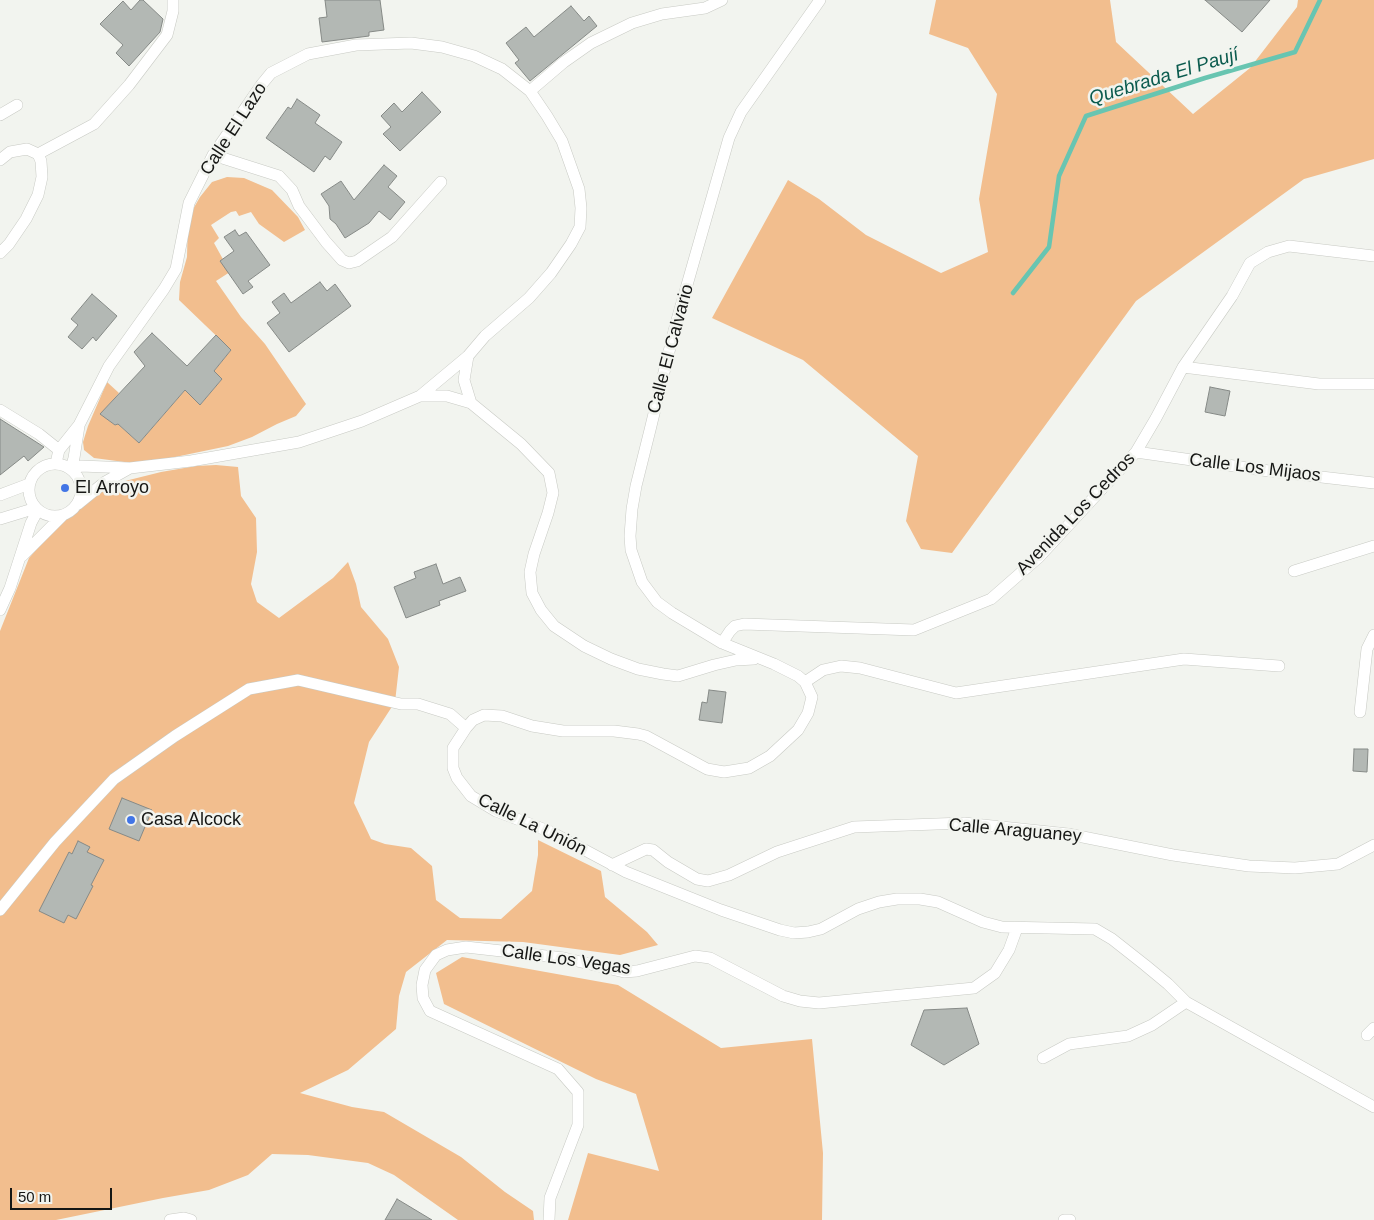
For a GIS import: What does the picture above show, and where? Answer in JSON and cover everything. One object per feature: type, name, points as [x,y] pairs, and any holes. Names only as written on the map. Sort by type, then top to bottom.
[{"type":"street","points":[[38,154],[94,124],[129,85],[167,35],[173,12],[173,0]]},
{"type":"street","points":[[530,91],[564,62],[584,48],[632,23],[662,14],[706,8],[722,0]]},
{"type":"street","name":"Calle El Calvario","points":[[761,660],[722,643],[672,613],[649,594],[642,582],[632,550],[630,536],[632,508],[676,328],[732,131],[740,112],[820,0]]},
{"type":"street","name":"Calle El Lazo","points":[[56,463],[59,450],[79,425],[109,366],[176,269],[189,203],[214,155],[271,73],[308,54],[328,50],[356,45],[411,43],[442,47],[474,56],[502,68],[530,91],[562,141],[579,189],[580,227],[571,244],[550,272],[529,298],[485,336],[468,356],[420,396]]},
{"type":"street","points":[[0,115],[17,105]]},
{"type":"street","points":[[0,160],[10,152],[27,149],[38,154],[41,161],[42,177],[38,195],[26,219],[9,244],[0,253]]},
{"type":"street","points":[[214,155],[279,176],[292,190],[299,206],[326,242],[342,260],[349,263],[357,261],[392,238],[441,182]]},
{"type":"street","name":"Avenida Los Cedros","points":[[722,643],[735,626],[744,624],[914,630],[991,598],[1039,557],[1136,452],[1183,367],[1232,296],[1250,263],[1268,252],[1289,246],[1374,256]]},
{"type":"street","points":[[468,356],[464,380],[471,403]]},
{"type":"street","points":[[1183,367],[1319,384],[1374,384]]},
{"type":"street","points":[[63,515],[54,516],[46,514],[37,509],[31,501],[29,484],[39,468],[47,464],[56,463],[72,468],[81,466],[130,468],[190,461],[299,442],[362,421],[420,396],[447,396],[471,403],[521,444],[549,473],[553,493],[530,572],[532,593],[541,610],[554,626],[567,636],[611,659],[638,669],[678,676],[714,664],[749,659],[761,660],[790,671],[806,682],[823,670],[841,666],[860,668],[956,693],[1184,659],[1279,666]]},
{"type":"street","points":[[0,410],[39,434],[59,450]]},
{"type":"street","name":"Calle El Lazo","points":[[72,468],[79,425]]},
{"type":"street","name":"Calle Los Mijaos","points":[[1136,452],[1269,471],[1374,482]]},
{"type":"street","points":[[72,468],[78,475],[82,490],[77,505]]},
{"type":"street","points":[[20,557],[63,515],[71,511],[106,482],[130,468]]},
{"type":"street","points":[[0,495],[29,484]]},
{"type":"street","points":[[0,519],[37,509]]},
{"type":"street","points":[[0,610],[10,588],[37,509]]},
{"type":"street","points":[[1294,571],[1374,546]]},
{"type":"street","points":[[901,617],[902,630]]},
{"type":"street","points":[[1360,712],[1367,649],[1374,635]]},
{"type":"street","points":[[714,664],[721,658],[722,643]]},
{"type":"street","points":[[0,910],[55,842],[114,779],[175,736],[249,689],[298,680],[401,704],[418,704],[450,714],[466,728]]},
{"type":"street","name":"Calle La Unión","points":[[806,682],[812,697],[811,705],[798,730],[770,756],[756,765],[741,770],[724,772],[707,769],[646,736],[627,732],[563,731],[532,726],[492,714],[473,720],[466,728],[453,748],[453,768],[457,778],[471,796],[496,811],[551,832],[612,865],[721,910],[780,930],[794,933],[821,929],[858,909],[879,902],[897,899],[920,899],[938,902],[983,922],[1002,927],[1095,929],[1112,939],[1145,965],[1186,1002],[1374,1107]]},
{"type":"street","name":"Calle Araguaney","points":[[612,865],[646,849],[653,850],[668,862],[697,879],[708,881],[729,875],[777,852],[854,827],[955,823],[1068,834],[1183,856],[1249,866],[1295,868],[1338,864],[1374,845]]},
{"type":"street","name":"Calle Los Vegas","points":[[549,1220],[550,1198],[578,1125],[578,1092],[558,1068],[430,1011],[423,998],[422,985],[425,970],[436,955],[447,950],[466,947],[564,958],[624,972],[637,971],[695,956],[710,958],[783,996],[800,1001],[819,1003],[974,988],[999,968],[1009,950],[1017,928]]},
{"type":"street","points":[[1042,1058],[1069,1044],[1128,1036],[1152,1025],[1186,1002]]},
{"type":"street","points":[[170,1220],[184,1218],[191,1220]]},
{"type":"street","points":[[1064,1220],[1070,1220]]},
{"type":"shaded area","points":[[936,0],[1110,0],[1116,42],[1193,114],[1250,68],[1297,7],[1298,0],[1374,0],[1374,159],[1304,179],[1136,301],[952,553],[921,549],[906,521],[918,456],[803,360],[712,318],[788,180],[819,199],[866,235],[941,273],[988,252],[979,199],[997,94],[968,48],[929,34]]},
{"type":"shaded area","points":[[227,177],[244,178],[272,190],[298,217],[305,230],[284,242],[259,224],[251,212],[239,216],[236,211],[231,212],[211,225],[219,238],[214,243],[230,272],[216,281],[241,317],[265,344],[306,404],[296,416],[228,446],[156,461],[132,463],[94,458],[84,450],[83,442],[107,382],[119,393],[101,414],[115,425],[118,424],[139,443],[185,390],[200,405],[222,379],[214,371],[231,350],[179,300],[180,282],[187,257],[188,218],[200,197],[212,182]]},
{"type":"shaded area","points":[[196,466],[238,467],[241,496],[256,518],[257,552],[251,584],[257,602],[279,618],[333,578],[348,562],[356,584],[361,607],[388,639],[399,667],[395,702],[369,742],[354,803],[371,839],[385,844],[411,848],[432,866],[436,900],[460,918],[501,919],[532,891],[538,855],[538,840],[601,871],[605,897],[647,932],[658,945],[620,955],[523,942],[447,940],[406,972],[399,996],[396,1029],[348,1070],[300,1093],[352,1107],[384,1112],[461,1157],[505,1192],[533,1211],[534,1220],[458,1220],[394,1175],[368,1163],[308,1155],[272,1154],[248,1175],[209,1190],[56,1220],[0,1220],[0,631],[29,558],[55,528],[95,496],[117,483],[161,472]]},
{"type":"shaded area","points":[[462,957],[618,985],[721,1048],[812,1039],[823,1153],[822,1220],[568,1220],[588,1153],[659,1171],[636,1094],[596,1079],[444,1004],[436,973]]},
{"type":"building","points":[[140,0],[143,0],[163,19],[160,32],[129,66],[116,53],[123,45],[100,24],[123,1],[131,10]]},
{"type":"building","points":[[325,0],[380,0],[384,30],[369,32],[369,36],[322,42],[319,18],[327,17]]},
{"type":"building","points":[[1205,0],[1270,0],[1242,32]]},
{"type":"building","points":[[571,6],[584,21],[589,16],[597,26],[530,81],[515,63],[519,60],[506,43],[526,27],[534,37]]},
{"type":"building","points":[[422,92],[441,112],[400,151],[383,134],[391,127],[381,116],[394,103],[402,112]]},
{"type":"building","points":[[297,99],[320,115],[315,123],[342,142],[330,160],[325,156],[314,172],[266,138],[288,107],[291,109]]},
{"type":"building","points":[[384,165],[397,176],[388,187],[405,202],[390,220],[379,211],[369,223],[345,238],[336,224],[330,219],[329,206],[321,194],[341,181],[354,200]]},
{"type":"building","points":[[235,230],[239,236],[246,232],[270,265],[248,281],[253,287],[243,294],[220,261],[234,251],[224,237]]},
{"type":"building","points":[[320,282],[327,291],[335,284],[351,306],[289,352],[267,323],[280,313],[272,302],[284,293],[291,303]]},
{"type":"building","points":[[92,294],[117,316],[96,341],[93,337],[82,349],[68,337],[78,325],[71,319]]},
{"type":"building","points":[[152,333],[187,366],[216,335],[231,350],[214,371],[222,379],[200,405],[185,390],[139,443],[118,424],[115,425],[100,414],[145,366],[134,352]]},
{"type":"building","points":[[1210,387],[1230,391],[1225,416],[1205,412]]},
{"type":"building","points":[[0,419],[44,447],[28,461],[24,456],[0,475]]},
{"type":"building","points":[[436,564],[443,584],[460,577],[466,591],[439,601],[440,605],[406,618],[394,587],[416,578],[414,572]]},
{"type":"building","points":[[709,690],[726,692],[722,723],[699,720],[702,702],[707,703]]},
{"type":"building","points":[[1354,749],[1368,749],[1367,772],[1353,771]]},
{"type":"building","name":"Casa Alcock","points":[[122,798],[152,810],[139,841],[109,829]]},
{"type":"building","points":[[78,841],[90,847],[87,852],[104,860],[76,919],[68,915],[64,923],[39,911],[69,852],[72,854]]},
{"type":"building","points":[[967,1008],[979,1044],[944,1065],[911,1045],[924,1010]]},
{"type":"building","points":[[397,1199],[432,1220],[385,1220]]},
{"type":"waterway","name":"Quebrada El Paují","points":[[1013,293],[1049,247],[1059,176],[1086,116],[1295,52],[1320,0]]},
{"type":"place","name":"El Arroyo","points":[[65,488]]},
{"type":"place","name":"Casa Alcock","points":[[131,820]]}]
